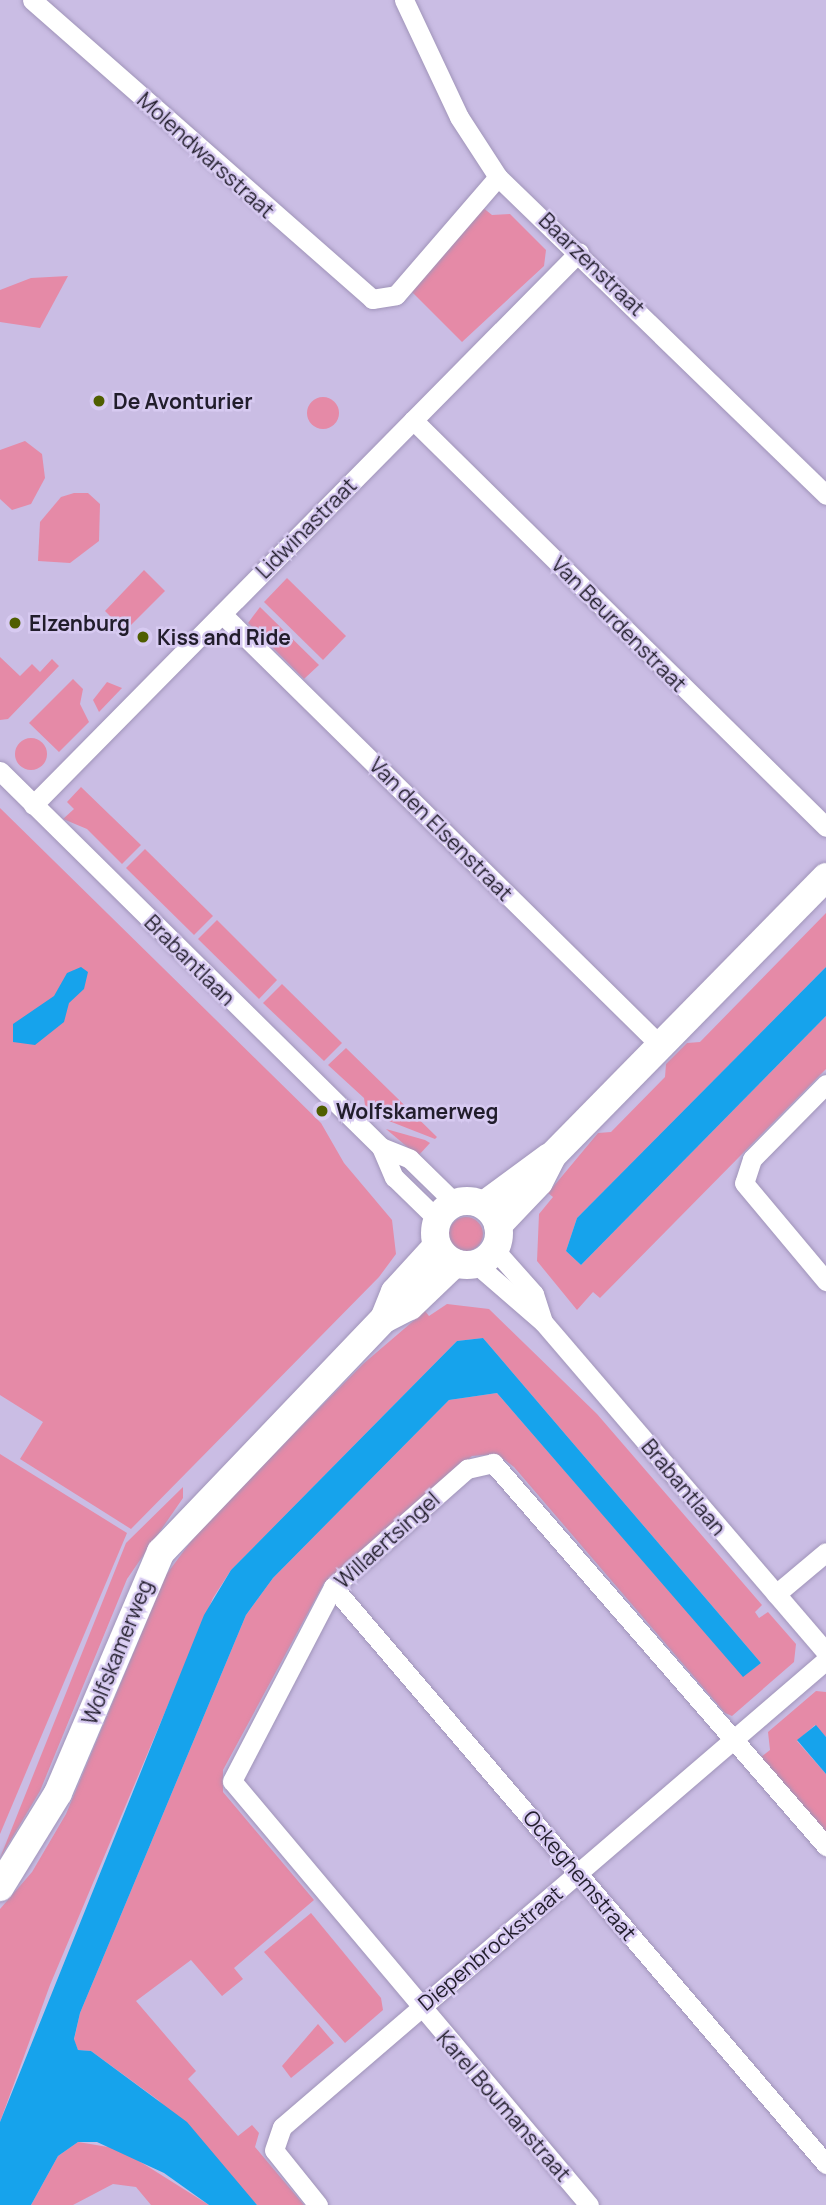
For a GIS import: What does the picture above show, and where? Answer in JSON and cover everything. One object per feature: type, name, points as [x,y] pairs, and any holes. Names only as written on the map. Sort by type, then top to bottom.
[{"type":"main road","name":"Wolfskamerweg","points":[[0,1886],[54,1802],[161,1552],[384,1319],[395,1292],[539,1182],[552,1156],[826,877]]},
{"type":"street","name":"Molendwarsstraat","points":[[32,0],[362,294],[386,299],[498,177]]},
{"type":"street","name":"Baarzenstraat","points":[[404,0],[458,117],[498,177],[579,252],[826,495]]},
{"type":"street","name":"Lidwinastraat","points":[[33,804],[579,252]]},
{"type":"street","name":"Van Beurdenstraat","points":[[413,420],[826,827]]},
{"type":"street","name":"Van den Elsenstraat","points":[[222,614],[660,1045]]},
{"type":"street","name":"Brabantlaan","points":[[0,771],[381,1147],[410,1159],[467,1235],[534,1294],[543,1322],[826,1653]]},
{"type":"street","points":[[826,1084],[744,1174],[752,1194],[826,1281]]},
{"type":"street","name":"Willaertsingel","points":[[420,2008],[232,1781],[332,1587],[467,1469],[493,1463],[734,1739]]},
{"type":"street","points":[[776,1594],[826,1552]]},
{"type":"street","name":"Ockeghemstraat","points":[[332,1587],[826,2164]]},
{"type":"street","name":"Diepenbrockstraat","points":[[318,2205],[274,2150],[282,2127],[826,1660]]},
{"type":"street","points":[[734,1739],[826,1846]]},
{"type":"street","name":"Karel Boumanstraat","points":[[420,2008],[589,2205]]},
{"type":"shaded area","points":[[482,207],[492,215],[510,214],[546,250],[544,266],[462,342],[411,291]]},
{"type":"shaded area","points":[[68,276],[40,328],[0,322],[0,290],[31,278]]},
{"type":"shaded area","points":[[323,397],[334,402],[339,413],[334,424],[323,429],[312,424],[307,413],[312,402]]},
{"type":"shaded area","points":[[25,441],[42,454],[45,478],[31,504],[12,510],[0,499],[0,450]]},
{"type":"shaded area","points":[[88,493],[100,504],[99,541],[70,563],[38,561],[40,522],[61,497]]},
{"type":"shaded area","points":[[144,570],[165,591],[125,631],[105,611]]},
{"type":"shaded area","points":[[287,578],[346,636],[323,660],[264,602]]},
{"type":"shaded area","points":[[260,607],[319,665],[304,679],[248,623]]},
{"type":"shaded area","points":[[0,657],[20,676],[32,664],[40,672],[52,659],[59,666],[8,719],[0,720]]},
{"type":"shaded area","points":[[73,679],[83,689],[80,704],[89,722],[59,752],[29,723]]},
{"type":"shaded area","points":[[107,682],[122,688],[99,712],[93,700]]},
{"type":"shaded area","points":[[31,738],[42,743],[47,754],[42,765],[31,770],[20,765],[15,754],[20,743]]},
{"type":"shaded area","points":[[81,787],[141,845],[122,864],[87,829],[63,819],[74,809],[67,802]]},
{"type":"shaded area","points":[[0,808],[321,1123],[344,1163],[392,1220],[396,1254],[379,1277],[131,1529],[20,1459],[43,1422],[0,1395]]},
{"type":"shaded area","points":[[145,849],[213,916],[194,935],[126,868]]},
{"type":"shaded area","points":[[826,913],[826,967],[577,1218],[566,1251],[581,1265],[826,1016],[826,1069],[600,1298],[593,1292],[577,1310],[537,1261],[539,1214],[553,1197],[548,1193],[598,1133],[611,1132],[665,1077],[666,1064],[687,1043],[700,1042]]},
{"type":"shaded area","points":[[217,920],[277,980],[259,999],[198,939]]},
{"type":"shaded area","points":[[282,984],[342,1043],[324,1061],[263,1003]]},
{"type":"shaded area","points":[[346,1048],[437,1137],[435,1139],[366,1112],[364,1098],[328,1065]]},
{"type":"shaded area","points":[[386,1129],[425,1140],[430,1143],[418,1156]]},
{"type":"shaded area","points":[[466,1217],[478,1222],[483,1234],[478,1246],[466,1251],[454,1246],[449,1234],[454,1222]]},
{"type":"shaded area","points":[[447,1304],[489,1309],[597,1414],[762,1605],[755,1612],[759,1618],[768,1612],[796,1644],[794,1662],[732,1716],[725,1713],[514,1467],[497,1454],[472,1456],[324,1583],[223,1770],[223,1792],[314,1900],[234,1968],[243,1979],[222,1996],[191,1960],[136,2001],[196,2071],[188,2079],[238,2136],[252,2125],[259,2133],[255,2147],[304,2205],[257,2205],[158,2100],[91,2051],[78,2050],[74,2040],[80,2013],[246,1615],[273,1578],[449,1400],[497,1393],[743,1676],[761,1663],[483,1338],[457,1341],[231,1570],[213,1598],[50,1985],[0,2122],[0,1909],[32,1872],[66,1814],[166,1575],[200,1529],[363,1364],[425,1311],[429,1316]]},
{"type":"shaded area","points":[[0,1454],[127,1533],[0,1834]]},
{"type":"shaded area","points":[[183,1487],[183,1498],[127,1579],[40,1791],[0,1858],[126,1543]]},
{"type":"shaded area","points":[[816,1691],[826,1692],[826,1737],[815,1725],[797,1741],[826,1774],[826,1832],[761,1757],[770,1750],[768,1732]]},
{"type":"shaded area","points":[[311,1913],[381,1998],[383,2010],[345,2043],[264,1952]]},
{"type":"shaded area","points":[[318,2024],[334,2043],[291,2078],[282,2066]]},
{"type":"shaded area","points":[[78,2142],[120,2149],[209,2205],[151,2205],[136,2187],[113,2184],[73,2205],[31,2205],[58,2156]]},
{"type":"water","points":[[81,967],[88,972],[84,989],[69,1003],[64,1022],[35,1045],[13,1042],[13,1024],[54,996],[67,973]]},
{"type":"water","points":[[826,967],[826,1016],[581,1265],[566,1251],[577,1218]]},
{"type":"water","points":[[483,1338],[761,1663],[743,1677],[497,1393],[449,1400],[273,1578],[246,1615],[80,2013],[74,2039],[78,2050],[91,2051],[187,2122],[257,2205],[209,2205],[164,2173],[97,2142],[78,2142],[58,2156],[31,2205],[0,2205],[0,2122],[204,1615],[231,1570],[457,1341]]},
{"type":"water","points":[[816,1725],[826,1737],[826,1774],[797,1740]]},
{"type":"place","name":"De Avonturier","points":[[99,401]]},
{"type":"place","name":"Elzenburg","points":[[15,623]]},
{"type":"place","name":"Kiss and Ride","points":[[143,637]]},
{"type":"place","name":"Wolfskamerweg","points":[[322,1111]]}]
